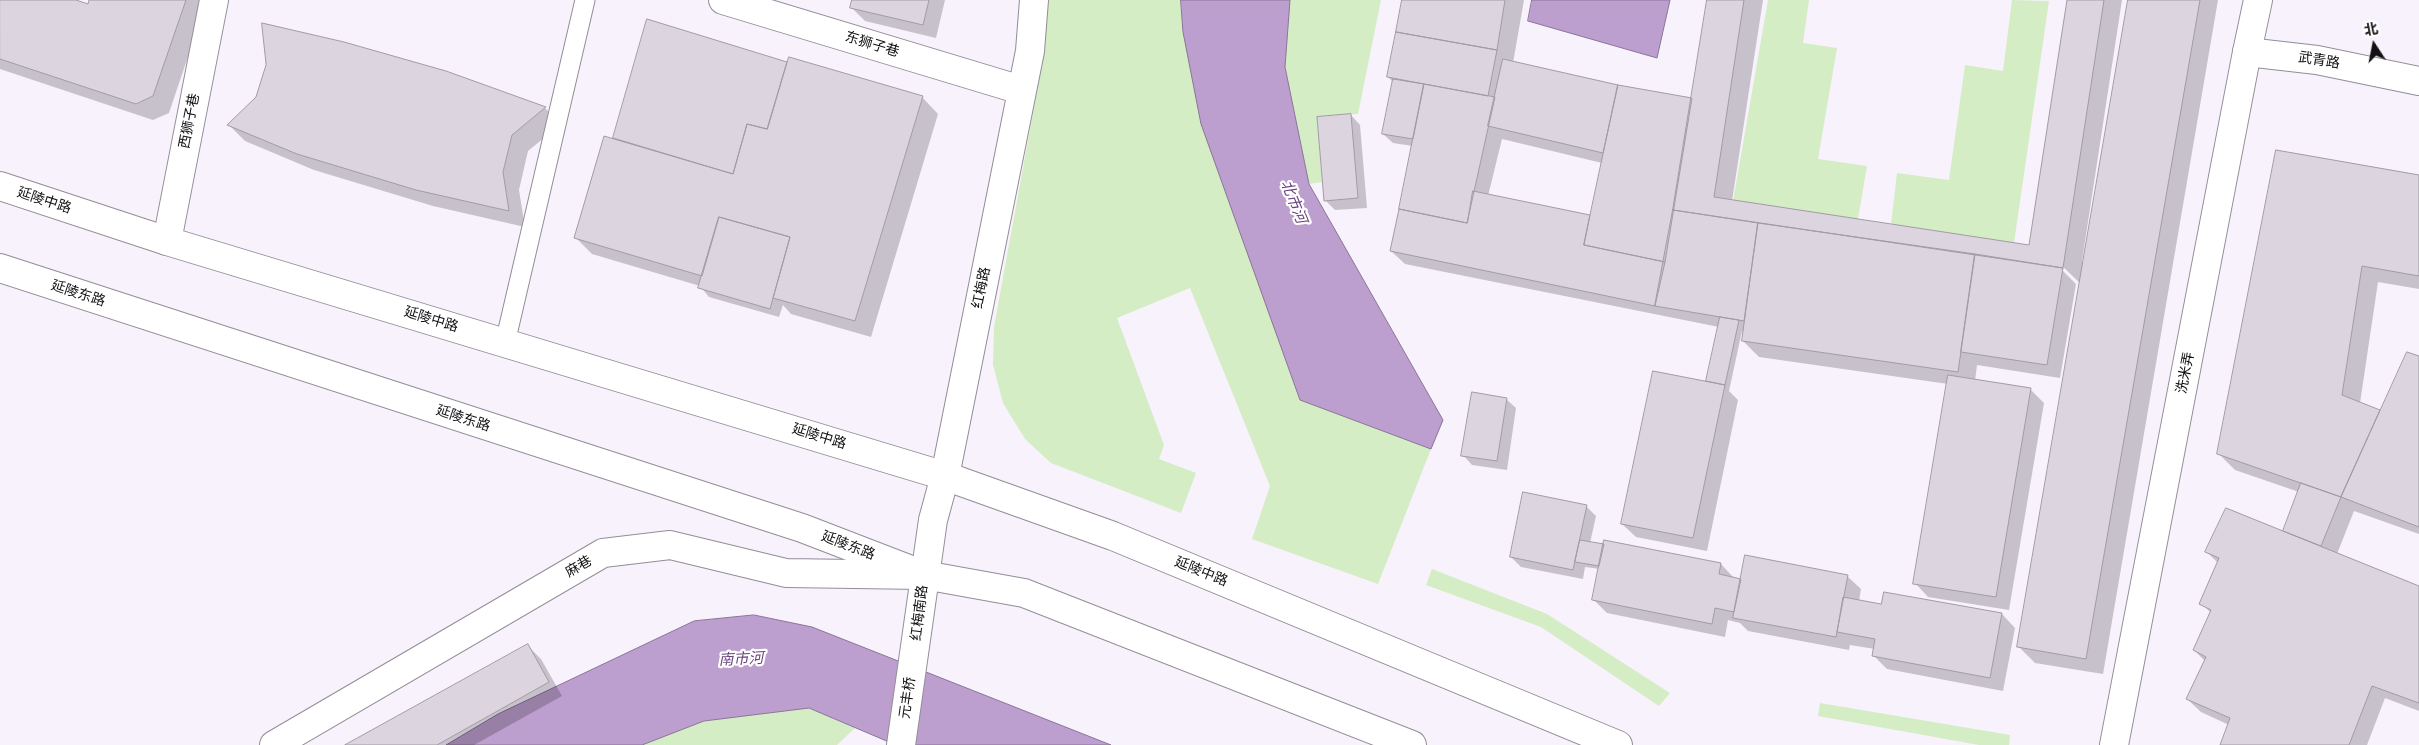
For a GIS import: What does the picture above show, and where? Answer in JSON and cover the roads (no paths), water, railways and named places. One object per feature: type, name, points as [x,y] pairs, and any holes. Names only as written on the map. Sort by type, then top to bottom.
[{"type":"main road","name":"西狮子巷","points":[[167,241],[214,0]]},
{"type":"main road","name":"东狮子巷","points":[[723,0],[1021,90]]},
{"type":"main road","name":"红梅路","points":[[924,575],[933,520],[945,476],[1030,51],[1034,0]]},
{"type":"main road","name":"洗米弄","points":[[2114,745],[2258,0]]},
{"type":"main road","name":"武青路","points":[[2247,52],[2318,60],[2419,81]]},
{"type":"main road","name":"延陵中路","points":[[0,186],[167,241],[945,476],[1114,536],[1618,745]]},
{"type":"main road","name":"延陵东路","points":[[0,268],[792,525],[924,575]]},
{"type":"main road","name":"麻巷","points":[[274,745],[602,553],[670,545],[786,573],[924,575]]},
{"type":"main road","name":"红梅南路","points":[[915,652],[924,575]]},
{"type":"main road","points":[[924,575],[1024,593],[1412,745]]},
{"type":"main road","name":"元丰桥","points":[[901,745],[915,652]]},
{"type":"lane","points":[[505,343],[585,0]]},
{"type":"water","name":"北市河","points":[[1181,0],[1290,0],[1285,67],[1309,184],[1443,420],[1431,449],[1300,400],[1201,124],[1183,32]]},
{"type":"water","points":[[1532,0],[1670,0],[1657,58],[1528,21]]},
{"type":"water","name":"南市河","points":[[754,615],[812,627],[1111,745],[896,745],[809,708],[704,721],[642,745],[446,745],[498,714],[694,621]]}]
